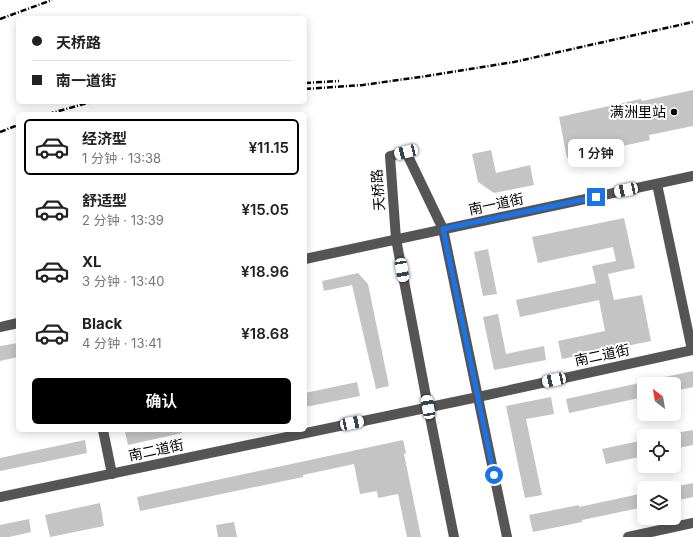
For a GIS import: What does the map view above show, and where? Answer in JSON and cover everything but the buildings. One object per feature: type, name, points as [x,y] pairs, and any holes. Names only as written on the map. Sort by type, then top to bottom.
[{"type":"street","name":"天桥路","points":[[454,537],[396,239],[390,156],[406,152],[443,229],[507,537]]},
{"type":"street","name":"南一道街","points":[[307,259],[693,176]]},
{"type":"street","points":[[657,184],[693,350]]},
{"type":"street","points":[[0,327],[16,323]]},
{"type":"street","name":"南二道街","points":[[0,497],[478,397],[693,350]]},
{"type":"street","points":[[103,432],[112,474]]},
{"type":"street","points":[[628,537],[693,523]]},
{"type":"railway","points":[[0,19],[52,0]]},
{"type":"railway","points":[[307,89],[363,85],[514,62],[693,22]]},
{"type":"railway","points":[[307,83],[339,81]]},
{"type":"railway","points":[[55,112],[84,104]]},
{"type":"railway","points":[[0,132],[16,126]]},
{"type":"place","name":"满洲里站","points":[[674,112]]},
{"type":"route","points":[[494,475],[443,229],[596,197]]}]
